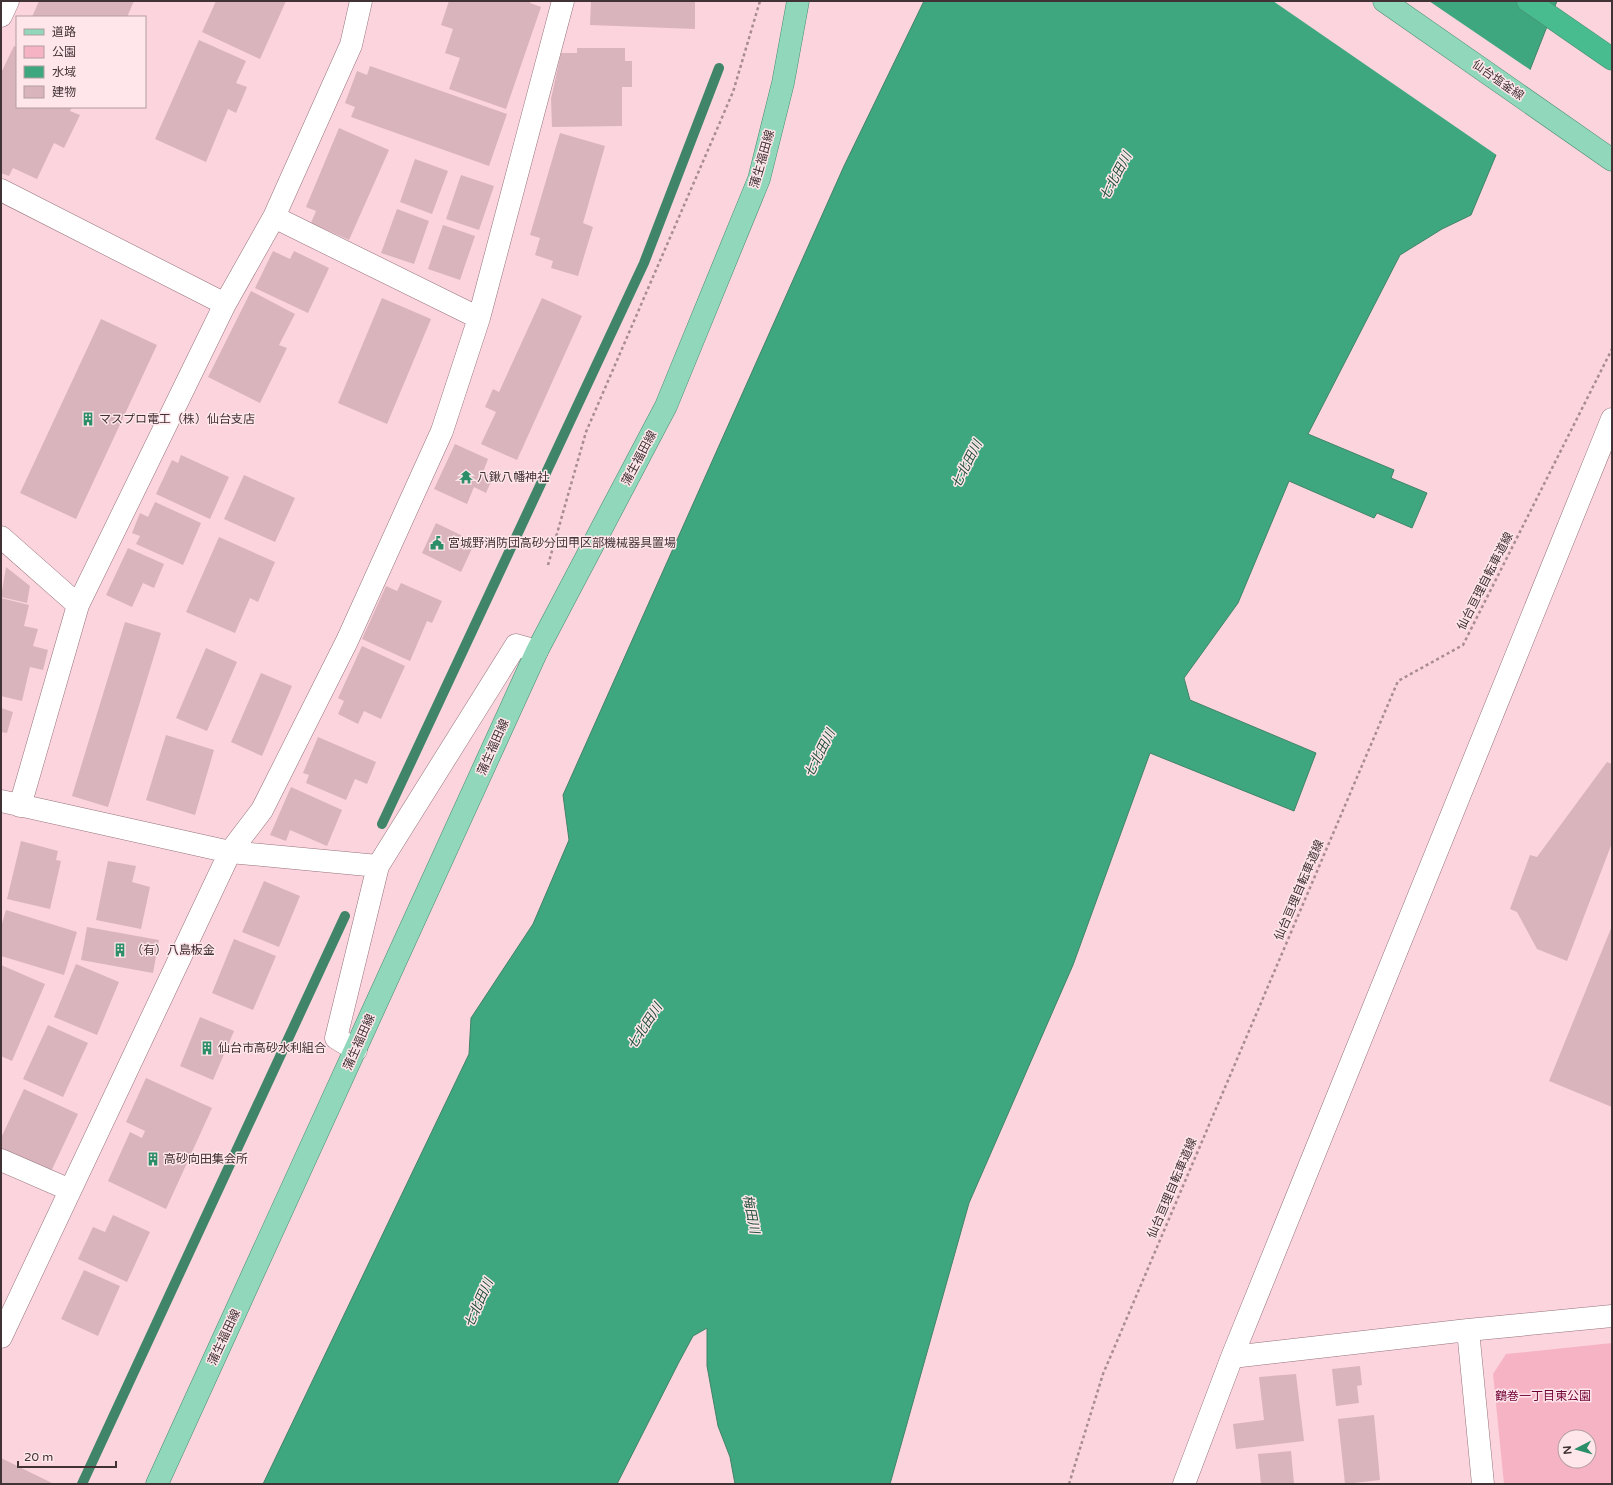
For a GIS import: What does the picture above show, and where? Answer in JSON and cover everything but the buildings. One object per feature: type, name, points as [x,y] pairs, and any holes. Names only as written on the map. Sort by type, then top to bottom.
[{"type":"highway","points":[[1528,1],[1612,59]]},
{"type":"main road","name":"蒲生福田線","points":[[157,1484],[537,651],[666,406],[758,178],[783,83],[798,1]]},
{"type":"main road","name":"仙台塩釜線","points":[[1384,1],[1612,160]]},
{"type":"street","points":[[1,16],[8,1]]},
{"type":"street","points":[[361,1],[351,45],[274,217],[225,304],[78,605],[6,803],[230,852],[378,866]]},
{"type":"street","points":[[1,1337],[230,852],[262,810],[347,641],[442,431],[479,318],[563,1]]},
{"type":"street","points":[[1,190],[225,304]]},
{"type":"street","points":[[274,217],[479,318]]},
{"type":"street","points":[[1184,1484],[1232,1357],[1612,418]]},
{"type":"street","points":[[1,537],[78,605]]},
{"type":"street","points":[[356,1050],[336,1038],[378,866],[516,645],[537,651]]},
{"type":"street","points":[[1,1160],[70,1190]]},
{"type":"street","points":[[1232,1357],[1468,1330],[1612,1316]]},
{"type":"street","points":[[1468,1330],[1483,1484]]},
{"type":"path","points":[[547,571],[586,432],[733,92],[760,1]]},
{"type":"path","name":"仙台亘理自転車道線","points":[[1069,1484],[1103,1374],[1398,681],[1463,645],[1612,349]]},
{"type":"green space","name":"鶴巻一丁目東公園","points":[[1612,1343],[1612,1484],[1504,1484],[1493,1374],[1506,1354]]},
{"type":"water","points":[[924,1],[1557,1],[1471,215],[1442,229],[1400,255],[1308,434],[1394,470],[1391,478],[1427,493],[1412,528],[1377,513],[1374,518],[1289,481],[1238,603],[1184,678],[1190,700],[1316,753],[1294,811],[1150,753],[1073,965],[969,1203],[890,1484],[735,1484],[730,1457],[718,1426],[707,1366],[707,1328],[693,1336],[617,1484],[263,1484],[469,1054],[471,1018],[533,924],[569,840],[563,795],[844,166]]},
{"type":"pier","points":[[1273,1],[1429,1],[1532,71],[1498,156]]},
{"type":"waterway","points":[[382,824],[644,263],[719,68]]},
{"type":"waterway","points":[[82,1484],[345,916]]},
{"type":"place","name":"マスプロ電工（株）仙台支店","points":[[88,419]]},
{"type":"place","name":"八鍬八幡神社","points":[[466,477]]},
{"type":"place","name":"宮城野消防団高砂分団甲区部機械器具置場","points":[[437,543]]},
{"type":"place","name":"（有）八島板金","points":[[120,950]]},
{"type":"place","name":"仙台市高砂水利組合","points":[[207,1048]]},
{"type":"place","name":"高砂向田集会所","points":[[153,1159]]},
{"type":"water label","name":"七北田川","points":[[1115,176]]},
{"type":"water label","name":"七北田川","points":[[966,464]]},
{"type":"water label","name":"七北田川","points":[[819,753]]},
{"type":"water label","name":"七北田川","points":[[644,1026]]},
{"type":"water label","name":"梅田川","points":[[752,1214]]},
{"type":"water label","name":"七北田川","points":[[478,1303]]}]
